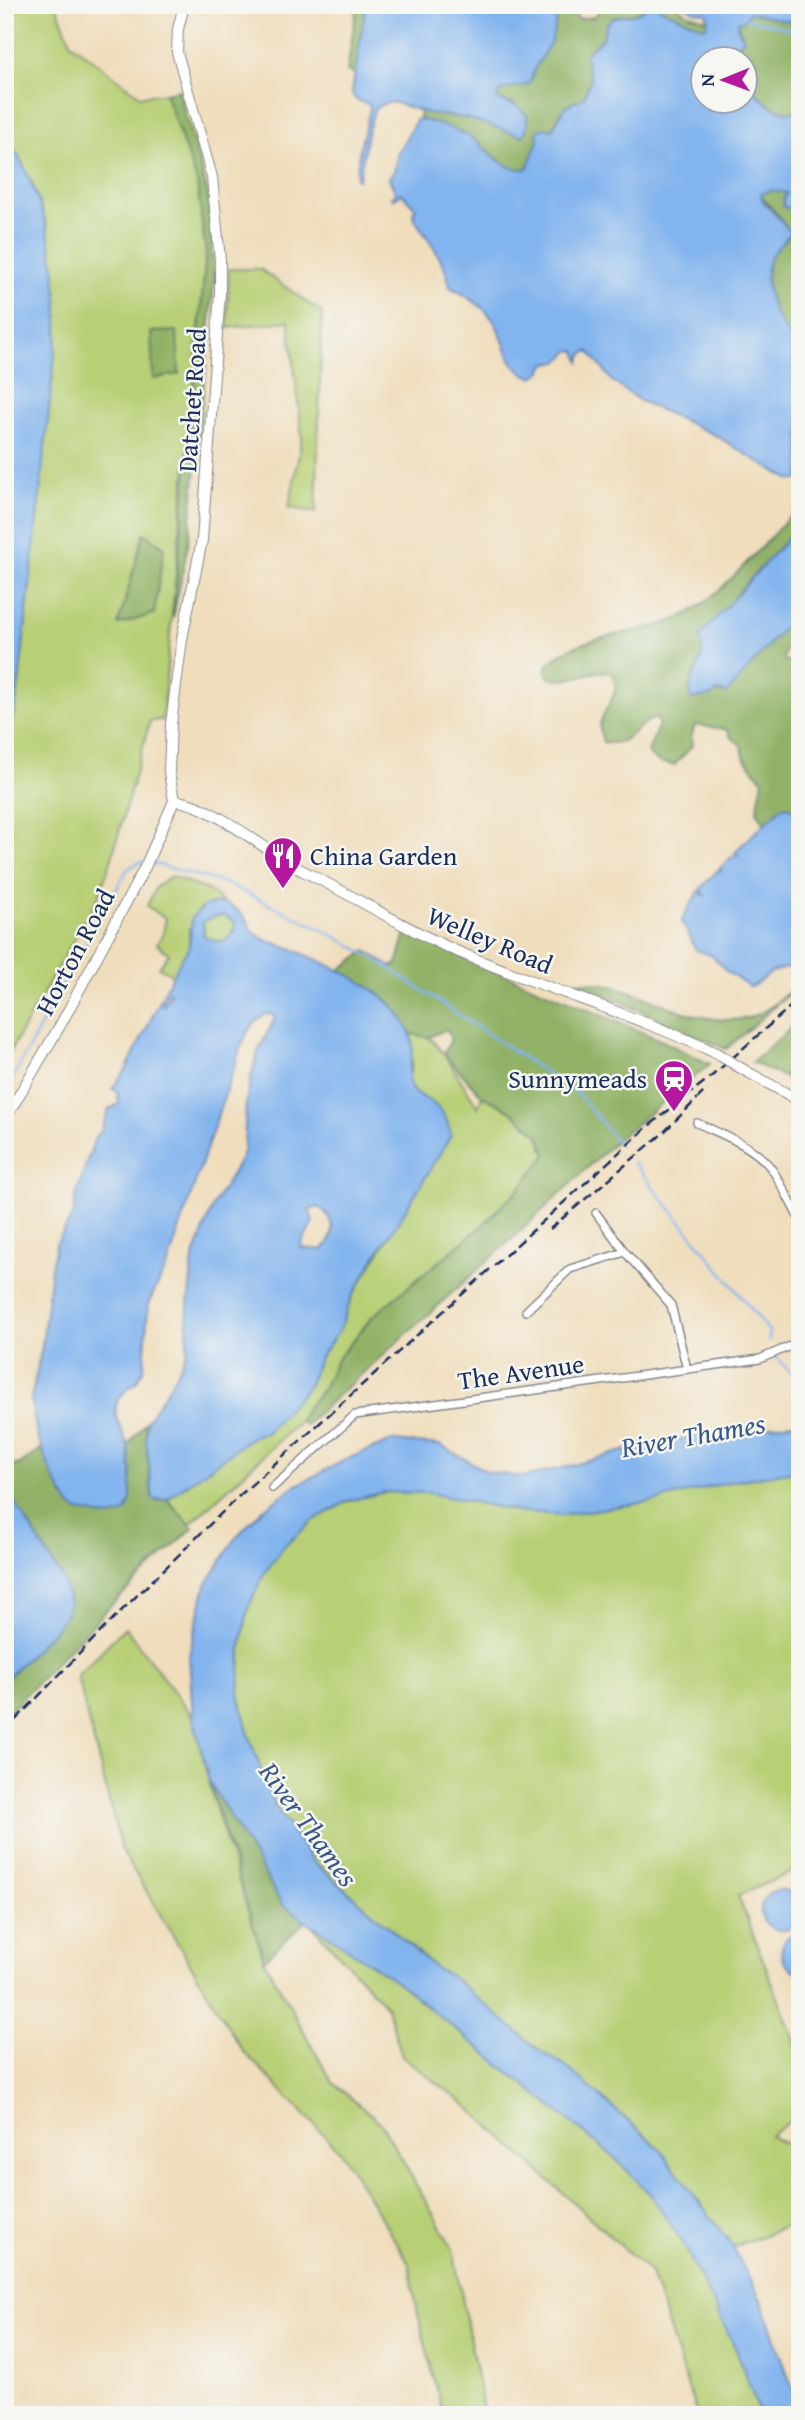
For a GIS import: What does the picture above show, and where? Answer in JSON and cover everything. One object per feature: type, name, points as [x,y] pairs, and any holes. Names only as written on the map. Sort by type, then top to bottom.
[{"type":"main road","name":"Datchet Road","points":[[174,801],[169,772],[171,724],[182,639],[202,540],[220,293],[212,177],[177,52],[178,29],[184,5]]},
{"type":"main road","name":"Horton Road","points":[[5,1119],[61,1024],[147,863],[174,801]]},
{"type":"main road","name":"Welley Road","points":[[174,801],[183,801],[202,809],[297,868],[348,893],[399,924],[550,989],[667,1030],[716,1053],[800,1101]]},
{"type":"street","points":[[697,1123],[742,1144],[759,1156],[772,1169],[800,1220]]},
{"type":"street","points":[[596,1213],[625,1252],[671,1305],[687,1369]]},
{"type":"street","points":[[526,1311],[570,1269],[625,1252]]},
{"type":"street","name":"The Avenue","points":[[272,1488],[355,1415],[760,1359],[800,1342]]},
{"type":"green space","points":[[5,5],[56,5],[71,43],[140,96],[165,93],[197,182],[206,254],[162,720],[150,721],[110,864],[97,900],[5,1060],[5,746],[19,683],[58,327],[47,225],[34,187],[5,134]]},
{"type":"green space","points":[[357,5],[366,5],[355,74],[347,71]]},
{"type":"green space","points":[[548,5],[571,5],[578,19],[594,17],[604,5],[652,5],[637,13],[618,16],[606,25],[602,39],[586,53],[587,70],[591,78],[584,97],[569,104],[552,130],[538,138],[536,150],[527,168],[521,170],[507,165],[462,134],[419,119],[420,110],[470,119],[523,136],[528,124],[527,116],[514,104],[499,100],[497,96],[502,90],[529,84],[536,66],[551,42],[551,7]]},
{"type":"green space","points":[[652,5],[673,5],[708,20],[707,26],[700,27]]},
{"type":"green space","points":[[750,12],[800,24],[800,110],[783,112],[760,97],[760,46],[739,46],[744,38],[737,24]]},
{"type":"green space","points":[[179,90],[208,194],[214,281],[189,539],[173,618],[206,254],[197,182],[165,93]]},
{"type":"green space","points":[[771,190],[788,193],[788,209],[800,206],[800,343],[784,329],[769,295],[769,261],[790,235],[779,216],[761,196],[762,192]]},
{"type":"green space","points":[[229,269],[260,269],[322,313],[316,512],[289,508],[302,437],[289,321],[227,328]]},
{"type":"green space","points":[[177,331],[179,374],[153,379],[151,332]]},
{"type":"green space","points":[[800,509],[799,519],[789,538],[750,579],[725,612],[709,639],[692,678],[714,693],[727,693],[800,609],[800,628],[794,633],[783,657],[785,661],[800,664],[800,817],[791,807],[780,810],[765,824],[757,811],[763,780],[745,759],[741,745],[729,732],[695,725],[691,738],[692,746],[675,765],[659,762],[648,752],[659,724],[655,718],[619,742],[603,742],[600,725],[614,695],[613,674],[596,672],[572,679],[556,680],[548,677],[545,669],[557,657],[589,641],[666,623],[694,610],[729,581]]},
{"type":"green space","points":[[144,533],[164,547],[154,614],[118,625]]},
{"type":"green space","points":[[171,876],[210,891],[224,903],[220,902],[189,929],[189,948],[173,975],[159,967],[169,954],[157,944],[163,934],[166,919],[147,906],[156,887]]},
{"type":"green space","points":[[224,915],[235,923],[228,938],[219,941],[203,936],[203,922]]},
{"type":"green space","points":[[406,933],[658,1039],[710,1064],[620,1137],[512,1239],[305,1425],[300,1421],[305,1410],[323,1389],[336,1361],[373,1316],[482,1226],[520,1188],[546,1155],[539,1135],[510,1110],[482,1096],[444,1054],[451,1039],[447,1029],[429,1037],[411,1034],[393,1005],[340,970],[366,951],[391,967],[397,964]]},
{"type":"green space","points":[[574,981],[612,986],[697,1016],[730,1020],[762,1013],[800,984],[726,1049]]},
{"type":"green space","points":[[800,1020],[800,1085],[752,1062]]},
{"type":"green space","points":[[411,1034],[429,1037],[444,1054],[478,1107],[482,1096],[510,1110],[539,1135],[546,1155],[520,1188],[482,1226],[373,1316],[336,1361],[323,1389],[305,1410],[300,1421],[190,1524],[167,1499],[255,1435],[266,1432],[308,1387],[320,1357],[339,1331],[352,1297],[451,1135],[430,1101],[414,1093],[410,1086],[408,1078],[412,1066]]},
{"type":"green space","points":[[147,1421],[152,1497],[157,1501],[167,1499],[193,1528],[109,1607],[11,1710],[5,1705],[5,1680],[65,1615],[69,1603],[64,1581],[5,1490],[5,1468],[23,1463],[42,1448],[62,1492],[131,1470],[128,1445]]},
{"type":"green space","points":[[800,1470],[800,1868],[738,1896],[800,2054],[800,2114],[770,2136],[796,2149],[800,2147],[800,2221],[733,2247],[658,2147],[563,2064],[544,2055],[451,1976],[438,1970],[313,1861],[272,1801],[248,1733],[239,1694],[241,1648],[248,1608],[262,1577],[283,1547],[314,1520],[348,1501],[384,1492],[429,1493],[516,1511]]},
{"type":"green space","points":[[125,1627],[193,1717],[215,1806],[264,1960],[332,2082],[381,2123],[453,2249],[484,2415],[443,2415],[417,2310],[409,2263],[340,2151],[242,2050],[122,1851],[77,1676]]},
{"type":"green space","points":[[209,1781],[283,1905],[306,1921],[264,1960]]},
{"type":"green space","points":[[307,1920],[396,1981],[614,2157],[652,2195],[683,2243],[737,2351],[760,2415],[697,2415],[651,2273],[466,2105],[402,2056],[387,2007]]},
{"type":"water","points":[[366,5],[551,7],[558,14],[551,42],[536,66],[529,84],[502,90],[497,96],[499,100],[519,107],[527,116],[527,128],[522,136],[470,119],[427,113],[392,102],[383,104],[375,108],[359,179],[356,178],[360,147],[370,109],[369,104],[355,99],[352,91]]},
{"type":"water","points":[[652,5],[703,27],[707,26],[708,18],[705,12],[694,11],[684,5],[800,5],[800,24],[750,12],[744,20],[738,22],[737,27],[744,39],[739,46],[690,46],[690,116],[760,116],[760,97],[783,112],[800,110],[800,206],[791,209],[783,206],[787,193],[771,190],[761,194],[763,201],[791,232],[770,258],[767,280],[768,293],[777,317],[791,337],[800,343],[800,480],[791,480],[715,435],[640,401],[612,381],[589,351],[582,355],[580,362],[576,351],[571,350],[558,362],[545,364],[541,372],[533,377],[524,373],[512,361],[498,328],[485,310],[450,287],[441,260],[414,218],[413,212],[416,209],[402,193],[394,199],[392,197],[396,194],[389,178],[394,172],[398,152],[417,119],[465,134],[510,167],[527,168],[538,141],[537,132],[543,128],[552,130],[566,106],[584,97],[591,78],[587,70],[586,53],[602,39],[606,25],[612,18],[637,13]]},
{"type":"water","points":[[5,134],[30,179],[46,226],[55,276],[58,327],[19,683],[5,746]]},
{"type":"water","points":[[800,518],[800,609],[727,693],[718,691],[711,696],[692,699],[691,686],[702,654],[700,636],[793,532]]},
{"type":"water","points":[[783,806],[790,807],[800,817],[800,959],[795,966],[772,972],[750,987],[725,970],[713,956],[696,950],[682,922],[698,892],[704,895],[700,889],[718,870],[721,871],[720,868],[733,856],[738,855],[735,853],[740,847]]},
{"type":"water","points":[[224,903],[231,906],[244,916],[256,935],[344,972],[378,993],[392,1006],[411,1036],[411,1088],[441,1111],[451,1135],[352,1297],[339,1331],[320,1357],[308,1386],[266,1433],[255,1435],[167,1499],[153,1500],[146,1437],[147,1421],[171,1384],[187,1352],[193,1259],[213,1206],[244,1149],[246,1103],[251,1077],[258,1052],[275,1018],[267,1014],[254,1023],[241,1046],[167,1266],[148,1304],[144,1369],[136,1383],[118,1399],[116,1417],[128,1445],[131,1499],[123,1514],[107,1517],[76,1510],[69,1505],[53,1477],[37,1435],[31,1399],[42,1347],[51,1268],[56,1244],[73,1215],[77,1192],[96,1135],[101,1132],[109,1109],[119,1104],[117,1091],[112,1089],[126,1070],[162,997],[165,998],[162,1005],[164,1006],[171,993],[166,996],[163,994],[189,948],[192,917],[206,905]],"holes":[[[224,915],[235,923],[229,938],[220,941],[204,936],[203,922]],[[318,1207],[331,1222],[330,1239],[322,1250],[301,1248],[313,1221],[309,1210]]]},
{"type":"water","points":[[800,1422],[800,1470],[734,1481],[655,1501],[560,1515],[516,1511],[429,1493],[384,1492],[348,1501],[314,1520],[283,1547],[262,1577],[248,1608],[241,1648],[239,1694],[248,1733],[272,1801],[313,1861],[438,1970],[451,1976],[544,2054],[563,2064],[658,2147],[733,2247],[762,2302],[800,2410],[800,2415],[760,2415],[737,2351],[683,2243],[651,2195],[614,2157],[396,1981],[283,1905],[209,1781],[193,1717],[189,1655],[206,1585],[237,1536],[261,1511],[293,1487],[347,1459],[392,1441],[440,1445],[488,1472],[523,1477],[652,1443]]},
{"type":"water","points":[[5,1490],[64,1581],[69,1603],[65,1615],[54,1630],[5,1680]]},
{"type":"water","points":[[781,1890],[789,1891],[795,1896],[800,1902],[800,1918],[795,1924],[789,1929],[781,1930],[773,1929],[767,1924],[762,1918],[761,1910],[762,1902],[767,1896],[773,1891]]},
{"type":"water","points":[[800,1931],[799,1972],[786,1964],[782,1952],[786,1939]]},
{"type":"waterway","points":[[743,17],[800,32]]},
{"type":"waterway","points":[[5,1091],[128,868],[145,862]]},
{"type":"waterway","points":[[151,863],[225,883],[374,958],[578,1094],[619,1144]]},
{"type":"waterway","points":[[633,1162],[769,1331],[769,1341]]},
{"type":"waterway","points":[[775,1355],[800,1384]]},
{"type":"railway","points":[[5,1731],[112,1620],[238,1497],[645,1129],[713,1075],[800,998]]},
{"type":"railway","points":[[550,1229],[662,1134],[704,1092]]},
{"type":"place","name":"China Garden","points":[[283,890]]},
{"type":"place","name":"Sunnymeads","points":[[674,1113]]},
{"type":"water label","name":"River Thames","points":[[693,1435]]},
{"type":"water label","name":"River Thames","points":[[309,1824]]}]
